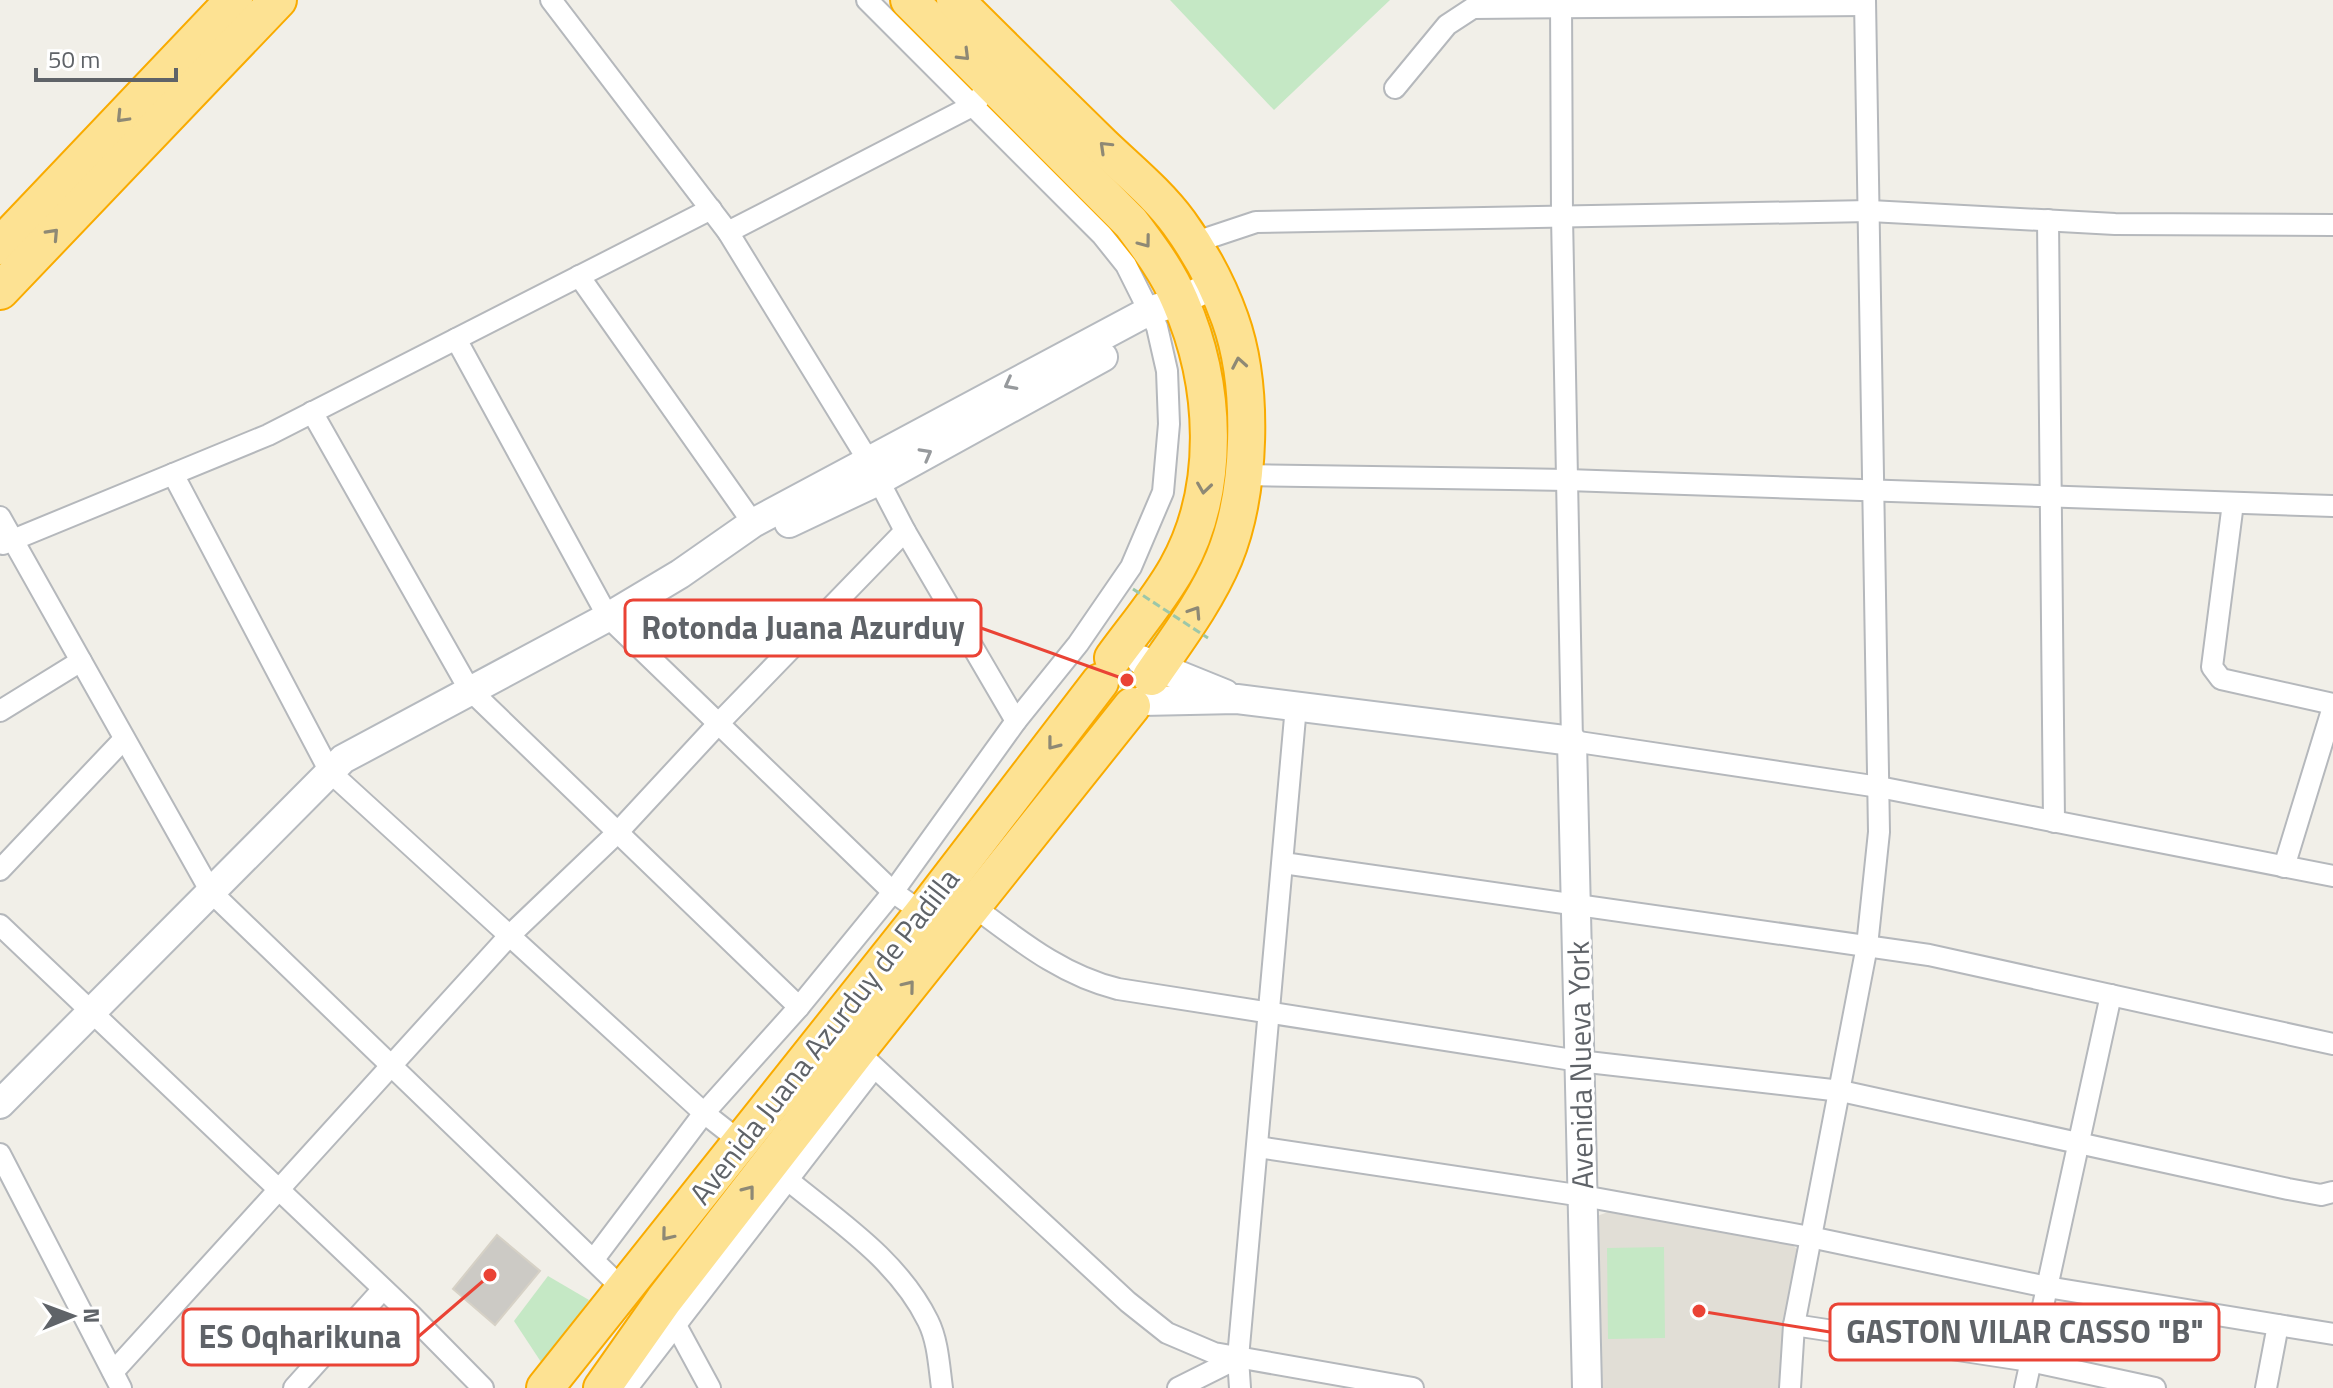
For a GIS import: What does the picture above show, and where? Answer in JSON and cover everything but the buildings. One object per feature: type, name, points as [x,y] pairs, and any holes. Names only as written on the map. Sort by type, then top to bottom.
[{"type":"highway","points":[[0,291],[102,160],[234,0]]},
{"type":"highway","points":[[0,246],[102,160],[278,0]]},
{"type":"highway","name":"Avenida Juana Azurduy de Padilla","points":[[602,1388],[632,1343],[670,1313],[865,1060],[1134,679],[1196,526],[1205,490],[1208,407],[1199,356],[1162,313],[1158,259],[1131,223],[983,94],[909,0]]},
{"type":"highway","name":"Avenida Juana Azurduy de Padilla","points":[[550,1386],[612,1303],[923,913],[1200,604],[1224,558],[1236,522],[1246,424],[1241,367],[1231,322],[1193,243],[1177,219],[955,0]]},
{"type":"highway","points":[[612,1303],[632,1343]]},
{"type":"street","points":[[551,0],[728,232],[873,470],[1016,721]]},
{"type":"street","points":[[728,232],[983,94],[867,0]]},
{"type":"street","points":[[1395,88],[1447,25],[1473,8],[1561,4],[1865,2],[1879,832],[1867,946],[1794,1325],[1790,1388]]},
{"type":"street","points":[[1561,4],[1572,741]]},
{"type":"street","points":[[6,543],[268,435],[711,209]]},
{"type":"street","points":[[1193,243],[1256,222],[1870,211],[2115,224],[2333,225]]},
{"type":"street","points":[[2048,220],[2054,822]]},
{"type":"street","points":[[579,276],[753,523]]},
{"type":"street","points":[[0,1104],[343,759],[1215,284]]},
{"type":"street","points":[[594,1259],[704,1113],[799,1007],[893,892],[1016,721],[1078,644],[1131,567],[1163,492],[1169,424],[1162,313]]},
{"type":"street","points":[[456,339],[608,617],[893,892],[923,913]]},
{"type":"street","points":[[312,412],[469,689],[799,1007]]},
{"type":"street","points":[[680,574],[753,523],[873,470]]},
{"type":"street","points":[[173,474],[330,772],[704,1113],[741,1142]]},
{"type":"street","points":[[1243,475],[1567,480],[2333,506]]},
{"type":"street","points":[[2233,503],[2212,667],[2221,679],[2333,705],[2284,867]]},
{"type":"street","points":[[0,517],[6,543],[81,661],[211,892],[594,1259],[612,1303]]},
{"type":"street","points":[[0,1154],[117,1380],[278,1189],[390,1064],[509,936],[617,833],[905,531]]},
{"type":"street","points":[[0,711],[81,661]]},
{"type":"street","points":[[1134,679],[1237,699]]},
{"type":"street","points":[[1134,679],[1237,699],[1572,741],[1879,787],[2333,876]]},
{"type":"street","points":[[1240,1388],[1238,1358],[1296,706]]},
{"type":"street","points":[[0,870],[124,739]]},
{"type":"street","name":"Avenida Nueva York","points":[[1572,741],[1587,1388]]},
{"type":"street","points":[[1283,863],[1929,955],[2333,1044]]},
{"type":"street","points":[[973,906],[1042,957],[1068,972],[1118,989],[1579,1061],[1841,1091],[2288,1189],[2321,1195],[2333,1192]]},
{"type":"street","points":[[0,925],[483,1388]]},
{"type":"street","points":[[2025,1388],[2111,995]]},
{"type":"street","points":[[627,1388],[670,1313],[788,1180],[865,1060],[1128,1302],[1167,1333],[1214,1353],[1413,1388]]},
{"type":"street","points":[[1258,1147],[1583,1196],[1810,1237],[2047,1287],[2333,1334]]},
{"type":"street","points":[[788,1180],[891,1266],[928,1321],[937,1349],[942,1388]]},
{"type":"street","points":[[294,1388],[383,1289]]},
{"type":"street","points":[[670,1313],[710,1388]]},
{"type":"street","points":[[1794,1325],[2030,1361],[2155,1388]]},
{"type":"street","points":[[2266,1388],[2278,1325]]},
{"type":"street","points":[[1178,1388],[1238,1358]]},
{"type":"path","points":[[1133,589],[1208,638]]},
{"type":"shaded area","points":[[1608,1212],[1791,1244],[1798,1250],[1800,1260],[1779,1388],[1596,1388],[1597,1216]]},
{"type":"green space","points":[[1170,0],[1390,0],[1274,110]]},
{"type":"green space","points":[[1215,321],[1228,384],[1230,448],[1226,481],[1211,543],[1156,647],[1147,640],[1182,586],[1207,325]]},
{"type":"green space","points":[[1127,669],[1138,680],[1127,691],[1116,680]]},
{"type":"green space","points":[[1664,1247],[1665,1338],[1608,1339],[1607,1248]]},
{"type":"green space","points":[[548,1276],[589,1300],[543,1365],[514,1321]]},
{"type":"place","name":"Rotonda Juana Azurduy","points":[[1127,680]]},
{"type":"place","name":"ES Oqharikuna","points":[[490,1275]]},
{"type":"place","name":"GASTON VILAR CASSO \"B\"","points":[[1699,1311]]}]
